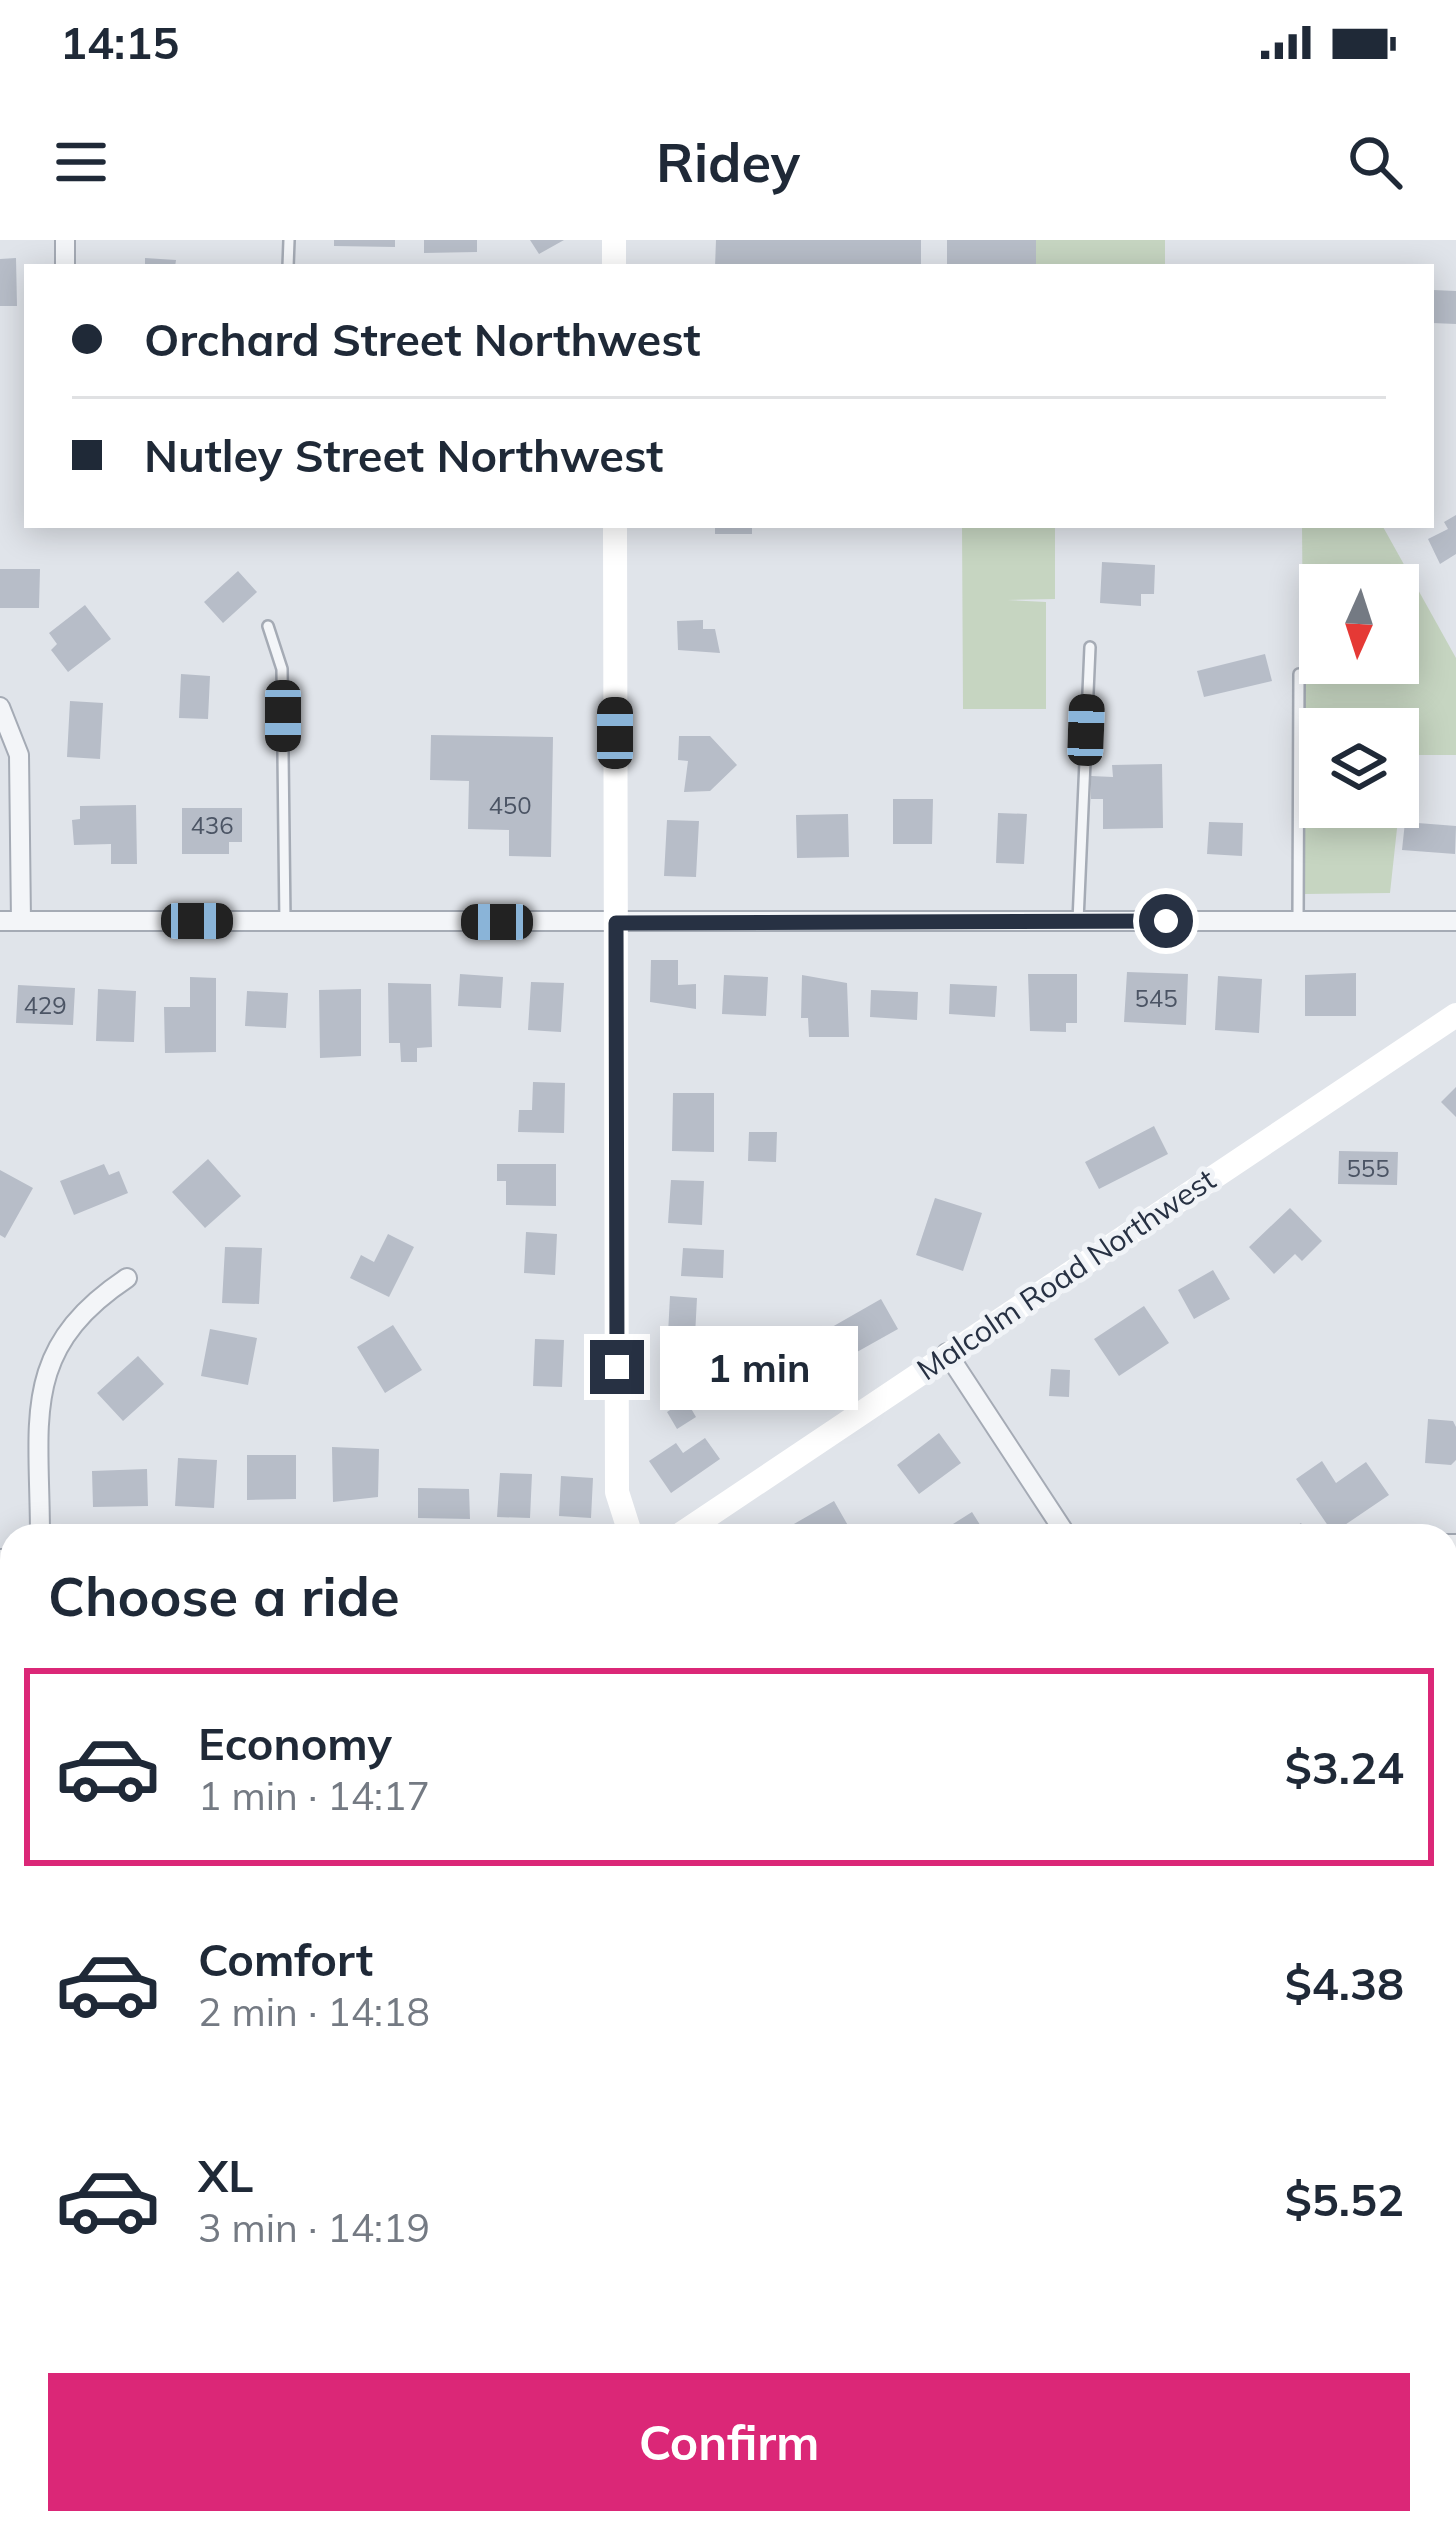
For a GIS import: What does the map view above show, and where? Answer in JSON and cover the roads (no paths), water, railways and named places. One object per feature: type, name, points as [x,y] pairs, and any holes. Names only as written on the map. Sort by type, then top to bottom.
[{"type":"street","points":[[615,528],[617,1492],[627,1524]]},
{"type":"street","points":[[0,707],[20,755],[21,921]]},
{"type":"street","points":[[0,921],[1456,921]]},
{"type":"street","name":"Malcolm Road Northwest","points":[[696,1524],[1456,1015]]},
{"type":"street","points":[[40,1524],[40,1409],[51,1356],[78,1314],[127,1278]]},
{"type":"street","points":[[947,1353],[1059,1524]]},
{"type":"lane","points":[[268,626],[282,669],[285,922]]},
{"type":"lane","points":[[1078,921],[1090,647]]},
{"type":"lane","points":[[1298,921],[1299,674]]}]
